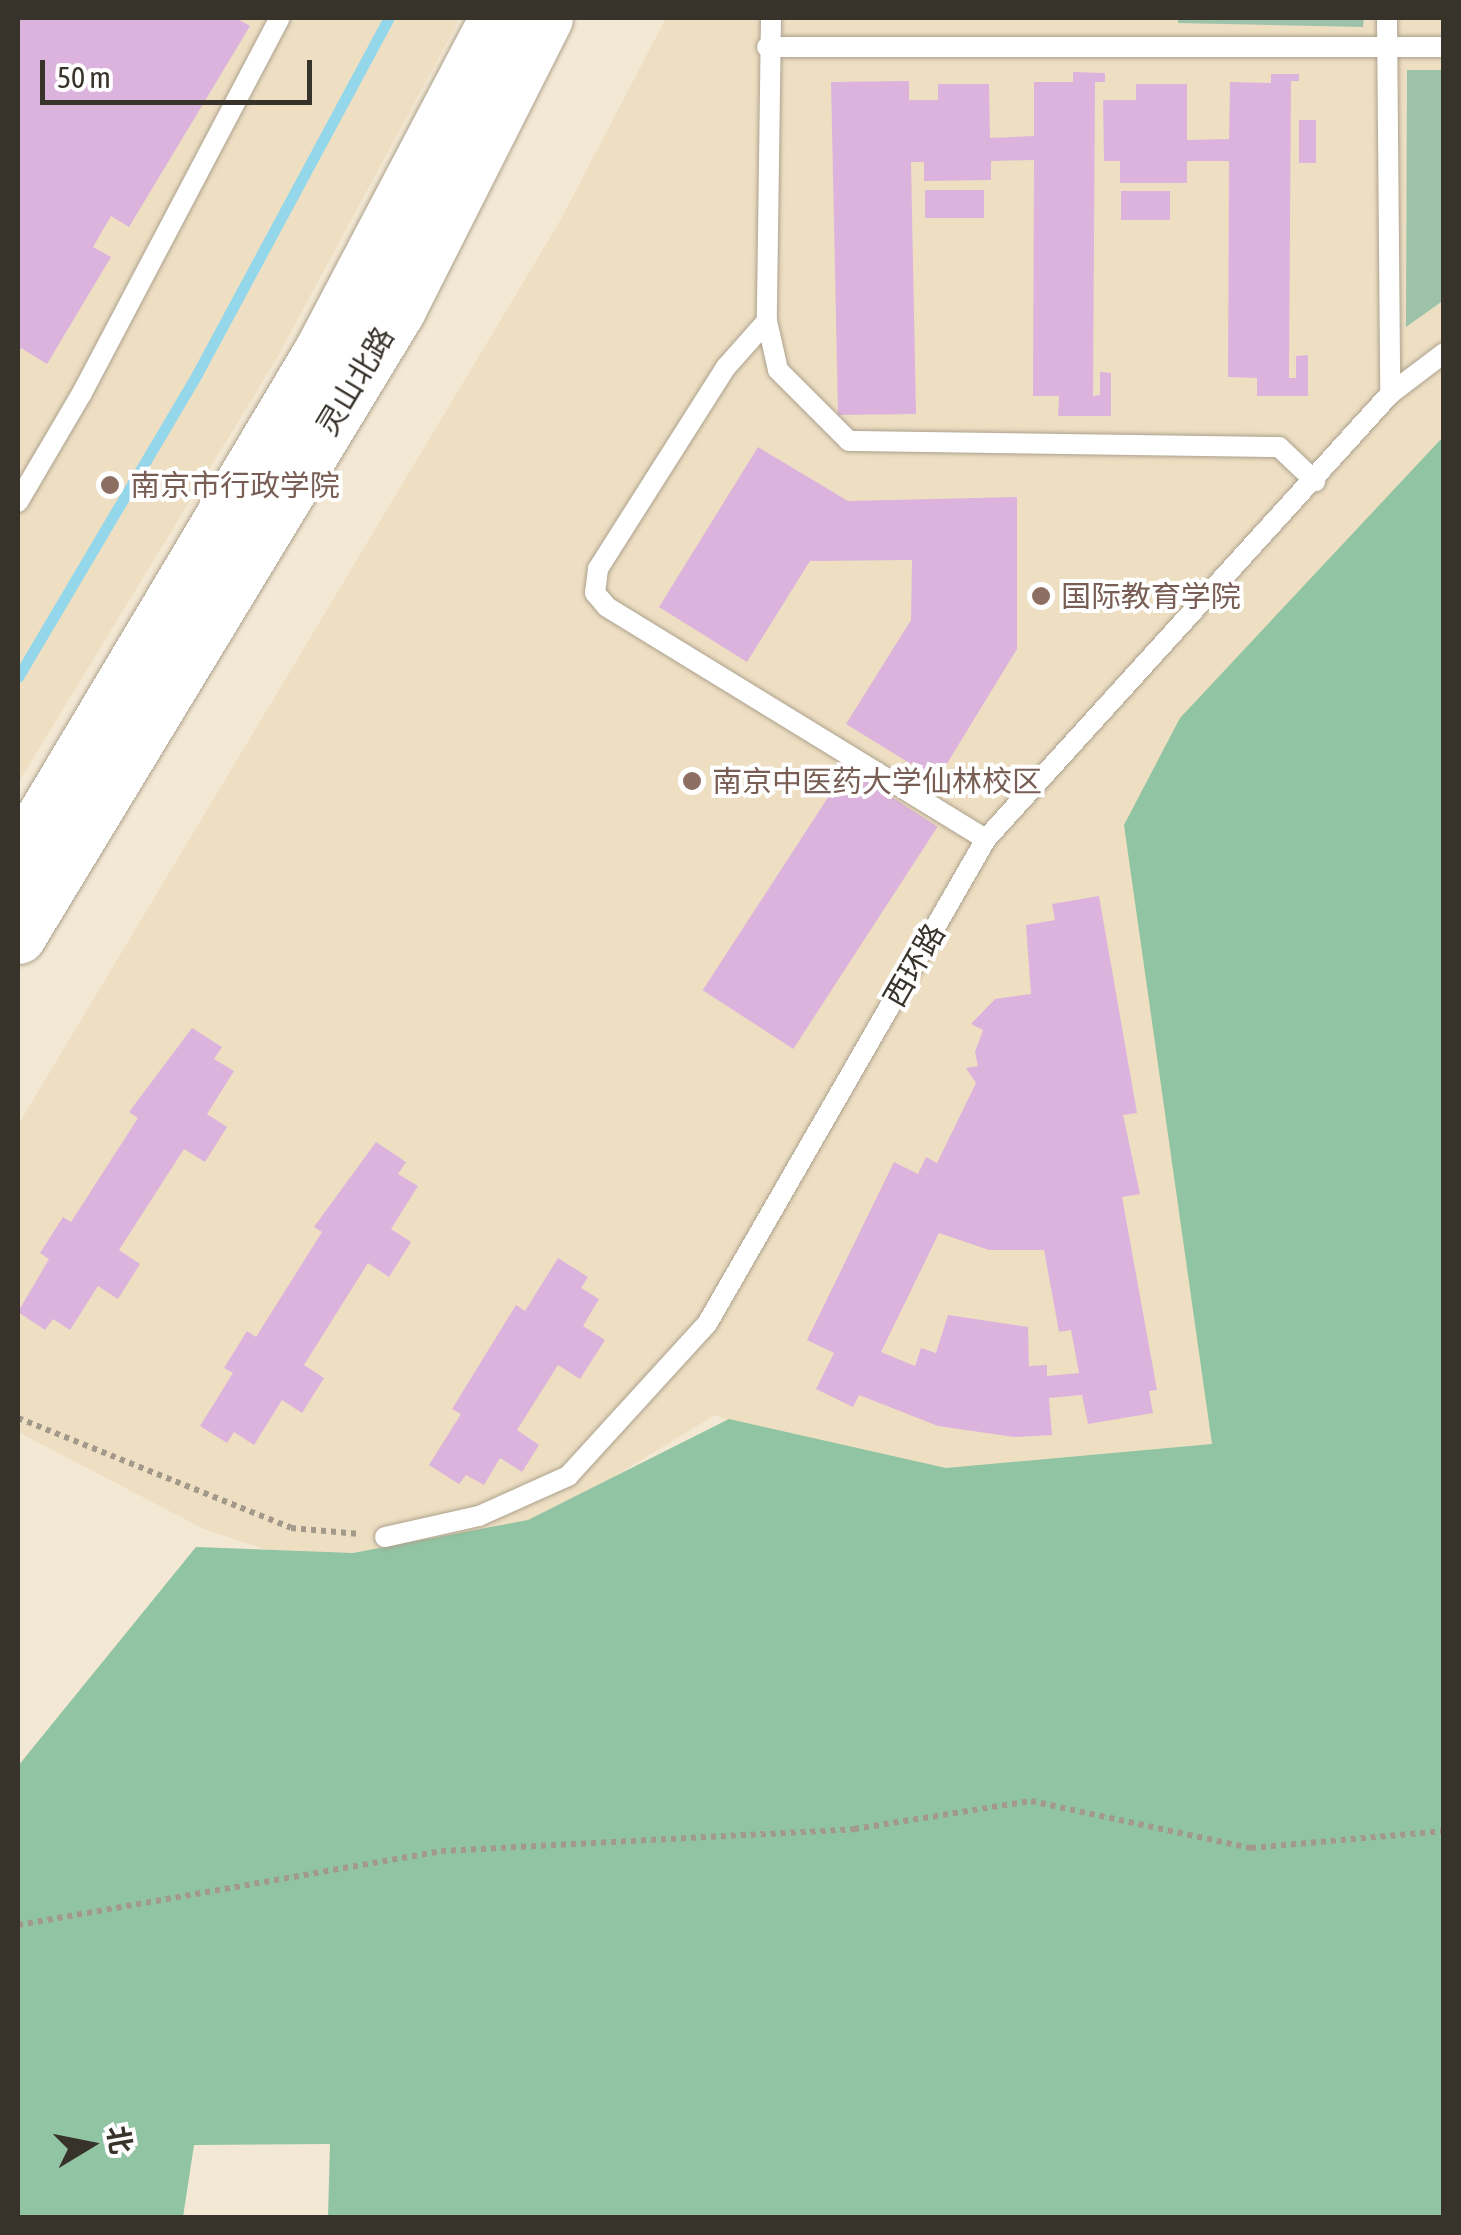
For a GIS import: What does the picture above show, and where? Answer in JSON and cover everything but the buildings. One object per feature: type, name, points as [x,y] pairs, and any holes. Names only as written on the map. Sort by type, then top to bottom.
[{"type":"main road","name":"灵山北路","points":[[18,860],[320,352],[497,18]]},
{"type":"main road","name":"灵山北路","points":[[18,936],[398,311],[546,18]]},
{"type":"lane","points":[[18,502],[82,393],[280,18]]},
{"type":"lane","points":[[771,18],[768,321],[778,370],[849,441],[1278,447],[1315,481]]},
{"type":"lane","points":[[1386,18],[1390,394]]},
{"type":"lane","points":[[768,46],[1444,47]]},
{"type":"lane","points":[[768,321],[726,367],[598,569],[595,592],[607,607],[986,838]]},
{"type":"lane","name":"西环路","points":[[385,1537],[478,1516],[568,1476],[708,1324],[986,838],[1315,481],[1390,394],[1444,353]]},
{"type":"path","points":[[18,1418],[291,1528],[385,1537]]},
{"type":"path","points":[[18,1925],[441,1851],[854,1829],[1031,1800],[1251,1848],[1444,1831]]},
{"type":"shaded area","name":"南京市行政学院","points":[[18,18],[460,18],[277,358],[18,783]]},
{"type":"shaded area","name":"南京中医药大学仙林校区","points":[[666,18],[1443,18],[1443,438],[1252,1443],[1108,1500],[824,1458],[715,1415],[572,1502],[494,1535],[385,1559],[273,1552],[204,1529],[18,1432],[18,1125],[560,221]]},
{"type":"green space","points":[[1178,18],[1364,18],[1363,27],[1178,23]]},
{"type":"green space","points":[[1407,70],[1443,70],[1444,300],[1406,327]]},
{"type":"green space","points":[[1443,437],[1443,2217],[328,2217],[330,2144],[194,2145],[183,2217],[18,2217],[18,1766],[196,1547],[353,1553],[528,1520],[729,1419],[946,1468],[1212,1444],[1124,825],[1180,718]]},
{"type":"waterway","points":[[18,677],[197,374],[389,18]]},
{"type":"place","name":"南京市行政学院","points":[[110,485]]},
{"type":"place","name":"国际教育学院","points":[[1041,596]]},
{"type":"place","name":"南京中医药大学仙林校区","points":[[692,781]]}]
